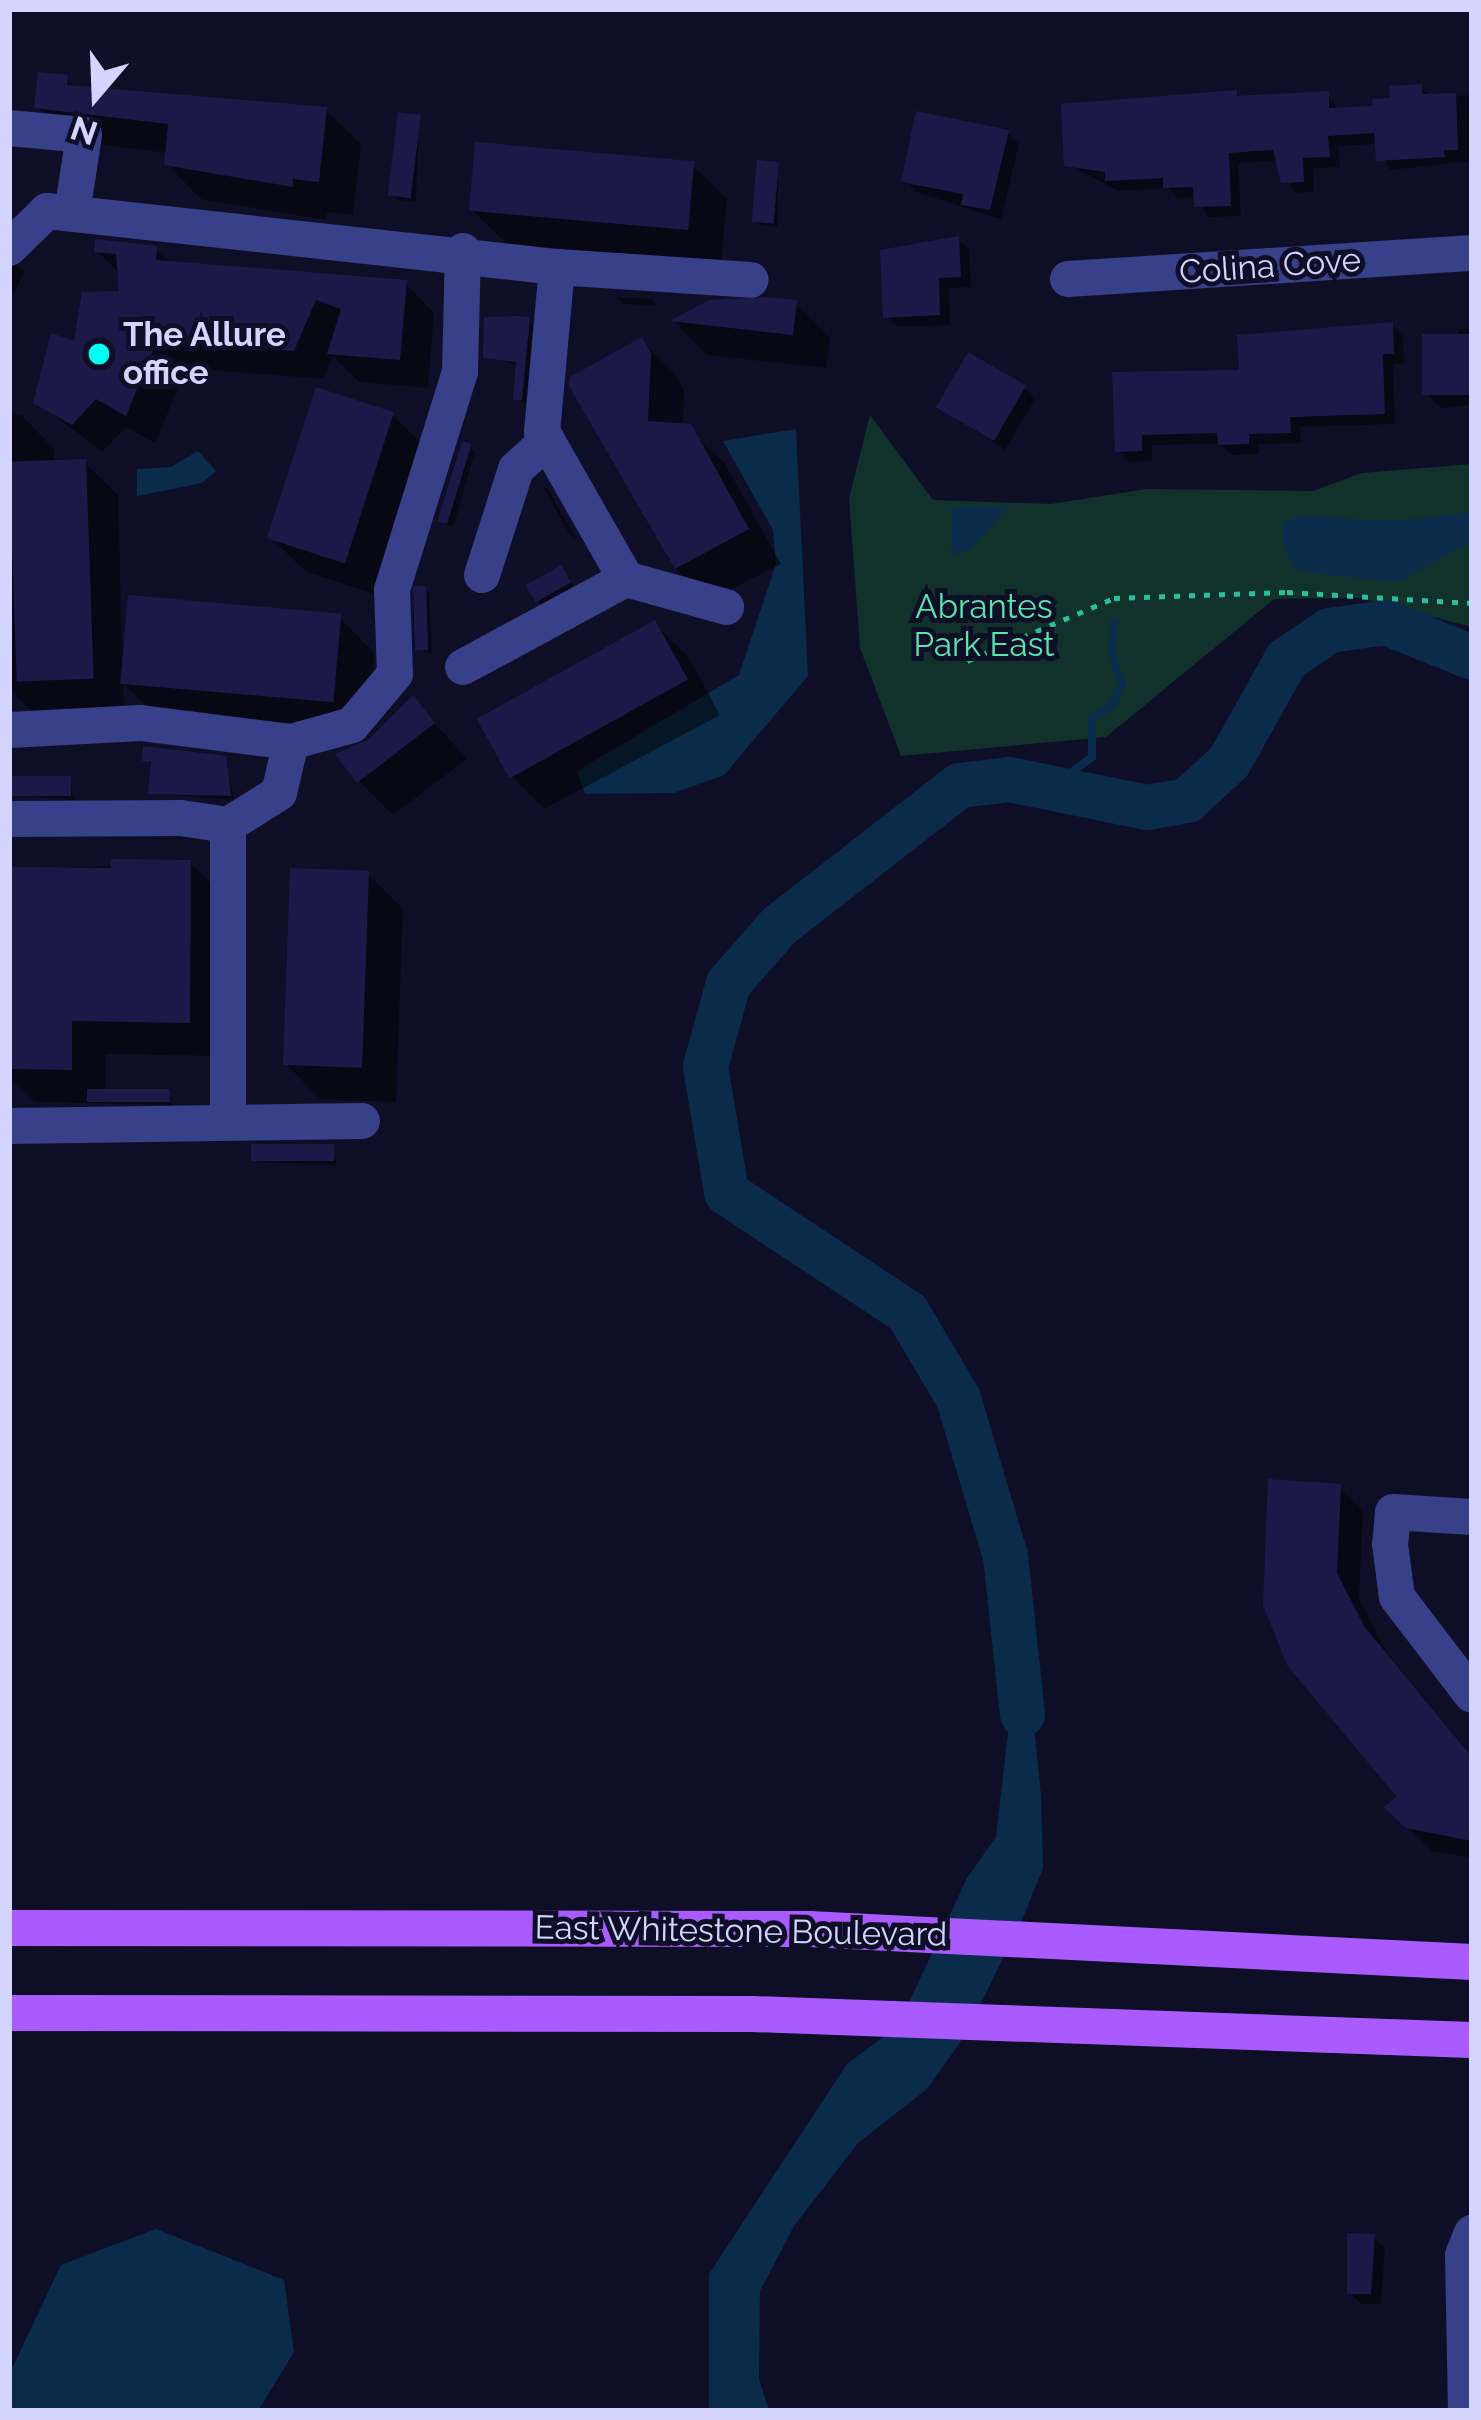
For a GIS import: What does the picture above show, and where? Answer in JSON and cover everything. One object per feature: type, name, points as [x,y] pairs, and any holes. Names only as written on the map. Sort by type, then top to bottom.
[{"type":"main road","name":"East Whitestone Boulevard","points":[[9,1928],[809,1929],[1222,1946],[1472,1963]]},
{"type":"main road","points":[[9,2013],[752,2014],[1472,2041]]},
{"type":"street","points":[[9,128],[84,135],[72,212]]},
{"type":"street","points":[[14,234],[47,211],[72,212],[463,251],[557,267],[751,280]]},
{"type":"street","points":[[9,730],[141,723],[291,742],[352,725],[395,674],[392,590],[460,373],[463,251]]},
{"type":"street","name":"Colina Cove","points":[[1068,279],[1472,253]]},
{"type":"street","points":[[557,267],[548,441],[626,579]]},
{"type":"street","points":[[482,575],[516,469],[548,441]]},
{"type":"street","points":[[463,668],[626,579],[726,607]]},
{"type":"street","points":[[9,819],[181,818],[228,825],[279,793],[291,742]]},
{"type":"street","points":[[228,825],[228,1118]]},
{"type":"street","points":[[9,1126],[228,1118],[362,1120]]},
{"type":"street","points":[[1472,1517],[1393,1512],[1390,1544],[1397,1597],[1472,1695]]},
{"type":"street","points":[[1466,2411],[1463,2255],[1472,2234]]},
{"type":"path","points":[[967,661],[1114,598],[1287,592],[1472,603]]},
{"type":"green space","name":"Abrantes Park East","points":[[870,415],[933,500],[1051,504],[1147,489],[1313,491],[1362,473],[1472,464],[1472,627],[1360,598],[1274,599],[1106,737],[901,756],[860,648],[849,498]]},
{"type":"water","points":[[796,429],[808,676],[724,775],[674,793],[585,794],[577,771],[739,675],[776,564],[773,530],[723,441]]},
{"type":"water","points":[[198,451],[216,471],[202,483],[137,496],[137,469],[171,467]]},
{"type":"water","points":[[1009,506],[970,550],[951,555],[952,508]]},
{"type":"water","points":[[1472,513],[1472,541],[1399,582],[1294,568],[1283,543],[1282,524],[1302,515],[1385,521]]},
{"type":"water","points":[[1017,1655],[1030,1688],[1041,1795],[1043,1868],[1025,1913],[966,2034],[927,2089],[858,2143],[794,2226],[760,2291],[759,2379],[769,2411],[709,2411],[709,2274],[847,2064],[898,2026],[967,1878],[996,1837]]},
{"type":"water","points":[[156,2229],[284,2280],[294,2352],[258,2411],[9,2411],[9,2375],[61,2265]]},
{"type":"building","points":[[38,72],[68,75],[67,85],[327,107],[319,182],[293,179],[293,187],[164,165],[168,124],[34,108]]},
{"type":"building","points":[[1422,84],[1422,94],[1456,93],[1458,150],[1444,150],[1445,157],[1376,161],[1374,133],[1328,136],[1330,157],[1303,158],[1304,182],[1281,183],[1273,150],[1229,153],[1231,206],[1194,207],[1193,187],[1163,188],[1163,178],[1105,181],[1105,172],[1064,166],[1061,104],[1237,90],[1237,96],[1329,91],[1329,108],[1373,106],[1372,99],[1390,98],[1389,86]]},
{"type":"building","points":[[916,111],[1009,130],[990,210],[961,205],[963,194],[901,182]]},
{"type":"building","points":[[398,112],[421,115],[411,198],[388,195]]},
{"type":"building","points":[[475,142],[694,161],[688,230],[469,211]]},
{"type":"building","points":[[757,160],[779,162],[774,224],[752,222]]},
{"type":"building","points":[[959,236],[961,277],[939,278],[940,315],[883,318],[880,250]]},
{"type":"building","points":[[95,239],[157,246],[156,260],[407,280],[400,360],[327,354],[341,309],[316,300],[294,351],[133,338],[154,348],[126,416],[96,399],[72,425],[33,403],[51,333],[74,341],[82,292],[119,291],[116,254],[94,252]]},
{"type":"building","points":[[709,300],[797,300],[793,335],[670,321]]},
{"type":"building","points":[[484,317],[530,317],[522,400],[513,400],[516,362],[483,358]]},
{"type":"building","points":[[1393,322],[1394,354],[1383,354],[1385,414],[1290,417],[1291,433],[1249,434],[1249,444],[1218,445],[1217,433],[1142,435],[1142,451],[1115,452],[1112,372],[1239,370],[1237,335]]},
{"type":"building","points":[[1422,334],[1472,334],[1472,395],[1422,395]]},
{"type":"building","points":[[642,337],[651,353],[648,421],[691,424],[749,529],[675,569],[569,386],[570,377]]},
{"type":"building","points":[[968,352],[1026,385],[994,441],[936,407]]},
{"type":"building","points":[[316,387],[394,412],[345,564],[267,538]]},
{"type":"building","points":[[462,441],[472,444],[447,524],[437,521]]},
{"type":"building","points":[[86,459],[94,679],[17,682],[9,462]]},
{"type":"building","points":[[561,565],[571,582],[535,603],[525,586]]},
{"type":"building","points":[[413,586],[426,586],[428,650],[415,650]]},
{"type":"building","points":[[128,595],[341,614],[333,702],[120,684]]},
{"type":"building","points":[[655,620],[688,679],[510,778],[477,719]]},
{"type":"building","points":[[413,695],[435,723],[357,783],[335,754],[368,740]]},
{"type":"building","points":[[143,746],[226,756],[231,796],[148,794],[151,762],[142,761]]},
{"type":"building","points":[[9,776],[71,776],[71,796],[9,796]]},
{"type":"building","points":[[111,859],[191,860],[190,1023],[72,1021],[72,1070],[9,1069],[9,867],[111,868]]},
{"type":"building","points":[[290,868],[369,871],[362,1068],[283,1065]]},
{"type":"building","points":[[87,1089],[170,1089],[170,1102],[87,1102]]},
{"type":"building","points":[[251,1144],[334,1144],[334,1161],[251,1161]]},
{"type":"building","points":[[1268,1479],[1341,1484],[1337,1573],[1364,1626],[1472,1757],[1472,1841],[1406,1828],[1383,1807],[1397,1797],[1287,1665],[1263,1605]]},
{"type":"building","points":[[1347,2233],[1375,2234],[1371,2294],[1347,2294]]},
{"type":"waterway","points":[[1022,1714],[1005,1556],[958,1398],[907,1312],[726,1192],[705,1066],[728,983],[779,925],[959,785],[1009,779],[1147,807],[1187,800],[1229,761],[1286,659],[1329,630],[1385,622],[1472,657]]},
{"type":"waterway","points":[[1051,788],[1092,757],[1092,719],[1113,704],[1122,684],[1112,655],[1114,623]]},
{"type":"place","name":"The Allure office","points":[[99,354]]}]
